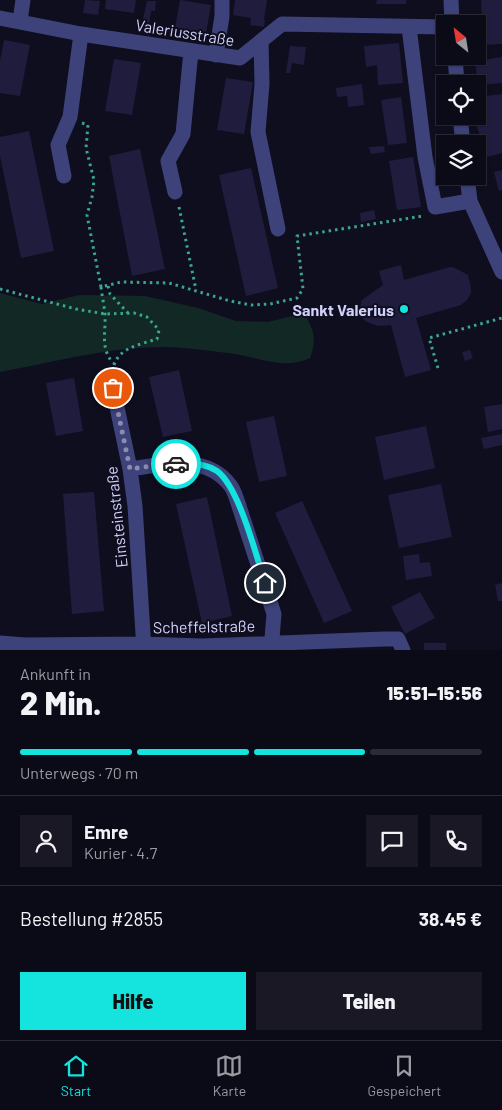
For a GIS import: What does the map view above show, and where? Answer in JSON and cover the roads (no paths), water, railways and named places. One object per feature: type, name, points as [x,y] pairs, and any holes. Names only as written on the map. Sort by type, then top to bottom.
[{"type":"street","points":[[20,21],[23,0]]},
{"type":"street","points":[[216,55],[222,16],[222,0]]},
{"type":"street","points":[[451,0],[452,15]]},
{"type":"street","name":"Valeriusstraße","points":[[0,18],[81,34],[240,58],[282,24],[436,27]]},
{"type":"street","points":[[409,27],[425,157],[435,207],[470,202]]},
{"type":"street","points":[[64,176],[58,145],[70,117],[81,34]]},
{"type":"street","points":[[261,41],[262,84],[258,132],[278,229]]},
{"type":"street","points":[[175,192],[168,161],[183,134],[191,51]]},
{"type":"street","points":[[468,185],[470,202],[502,272]]},
{"type":"street","name":"Einsteinstraße","points":[[113,388],[130,469],[135,506],[144,647]]},
{"type":"street","points":[[130,469],[158,465],[201,464],[217,471],[231,486],[274,614],[271,646]]},
{"type":"street","name":"Scheffelstraße","points":[[0,643],[144,647],[271,646],[398,639],[403,650]]},
{"type":"place","name":"Sankt Valerius","points":[[404,309]]}]
